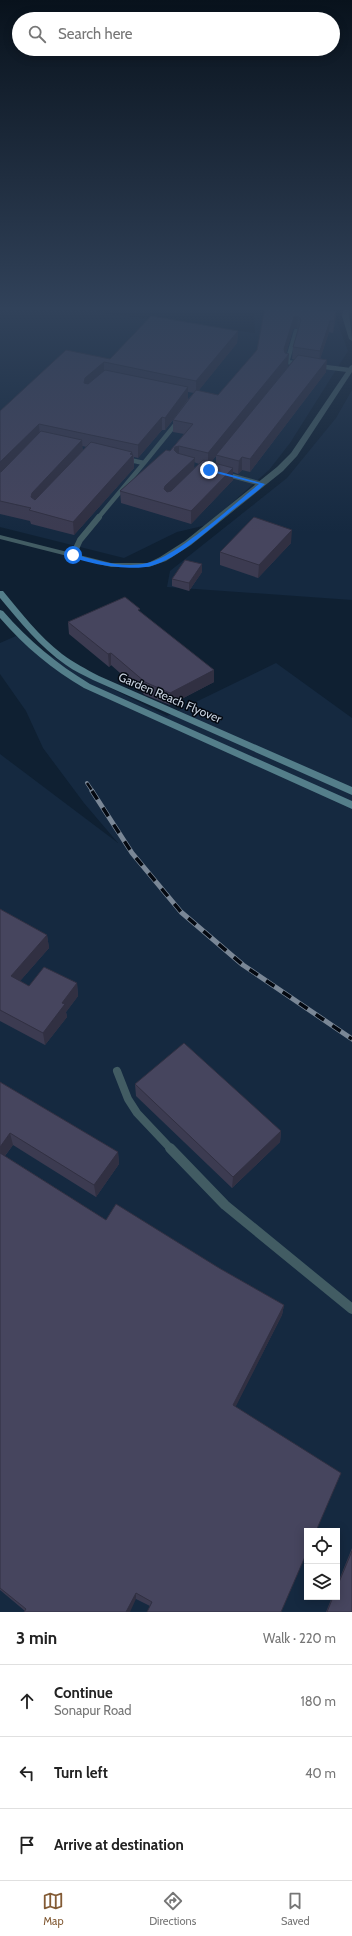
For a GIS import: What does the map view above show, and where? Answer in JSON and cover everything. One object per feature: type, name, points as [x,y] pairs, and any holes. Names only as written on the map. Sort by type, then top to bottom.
[{"type":"main road","name":"Garden Reach Flyover","points":[[0,594],[33,632],[69,663],[96,678],[352,791]]},
{"type":"main road","name":"Garden Reach Flyover","points":[[0,613],[20,637],[42,657],[58,670],[86,686],[352,805]]},
{"type":"street","points":[[0,537],[111,565],[149,565],[164,559],[188,543],[262,484],[294,454],[341,381]]},
{"type":"lane","points":[[73,555],[80,540],[181,416]]},
{"type":"lane","points":[[121,458],[144,463]]},
{"type":"lane","points":[[216,472],[262,484]]},
{"type":"lane","points":[[117,1071],[128,1099],[137,1114],[225,1205],[352,1309]]},
{"type":"shaded area","points":[[0,381],[329,381],[290,443],[269,470],[207,525],[177,532],[124,558],[0,527]]},
{"type":"shaded area","points":[[352,390],[352,600],[167,587],[170,571],[287,478],[336,418]]},
{"type":"shaded area","points":[[16,636],[96,681],[167,716],[276,663],[352,718],[352,1612],[0,1612],[0,754],[118,843],[84,803],[43,748],[26,711],[0,674],[0,643]]},
{"type":"building","points":[[32,381],[84,381],[84,383],[88,384],[91,381],[160,381],[188,387],[165,418],[162,417],[138,445],[39,424],[0,462],[0,411]]},
{"type":"building","points":[[230,381],[267,381],[208,453],[179,446],[175,447],[174,450],[177,453],[195,458],[165,486],[164,489],[167,492],[171,491],[203,460],[233,468],[191,511],[120,491],[166,450],[170,451],[193,424],[173,420],[196,390],[218,395]]},
{"type":"building","points":[[276,381],[310,381],[250,459],[242,457],[239,461],[216,455]]},
{"type":"building","points":[[41,431],[82,440],[32,493],[31,497],[35,500],[91,442],[132,452],[130,454],[133,455],[73,522],[29,510],[31,508],[0,501],[0,472]]},
{"type":"building","points":[[254,517],[292,530],[259,565],[220,552]]},
{"type":"building","points":[[185,560],[202,564],[189,583],[172,579]]},
{"type":"building","points":[[125,597],[140,609],[138,610],[214,670],[170,693],[145,682],[111,653],[108,654],[68,622]]},
{"type":"building","points":[[0,909],[47,935],[11,976],[29,986],[44,967],[77,983],[62,1003],[65,1004],[43,1033],[0,1010]]},
{"type":"building","points":[[184,1043],[281,1131],[233,1177],[135,1084]]},
{"type":"building","points":[[0,1082],[118,1152],[94,1185],[10,1133],[0,1147]]},
{"type":"building","points":[[0,1153],[106,1220],[116,1204],[219,1268],[284,1305],[233,1405],[341,1473],[317,1528],[304,1528],[304,1559],[281,1612],[147,1612],[152,1602],[136,1593],[126,1612],[24,1612],[26,1609],[0,1588]]},
{"type":"building","points":[[352,1551],[352,1612],[327,1612],[332,1600],[340,1600],[340,1580]]},
{"type":"railway","points":[[87,783],[93,792]]},
{"type":"railway","points":[[92,791],[132,853],[181,912],[243,965],[352,1039]]},
{"type":"route","points":[[73,555],[111,565],[149,565],[164,559],[188,543],[262,484],[209,470]]}]
